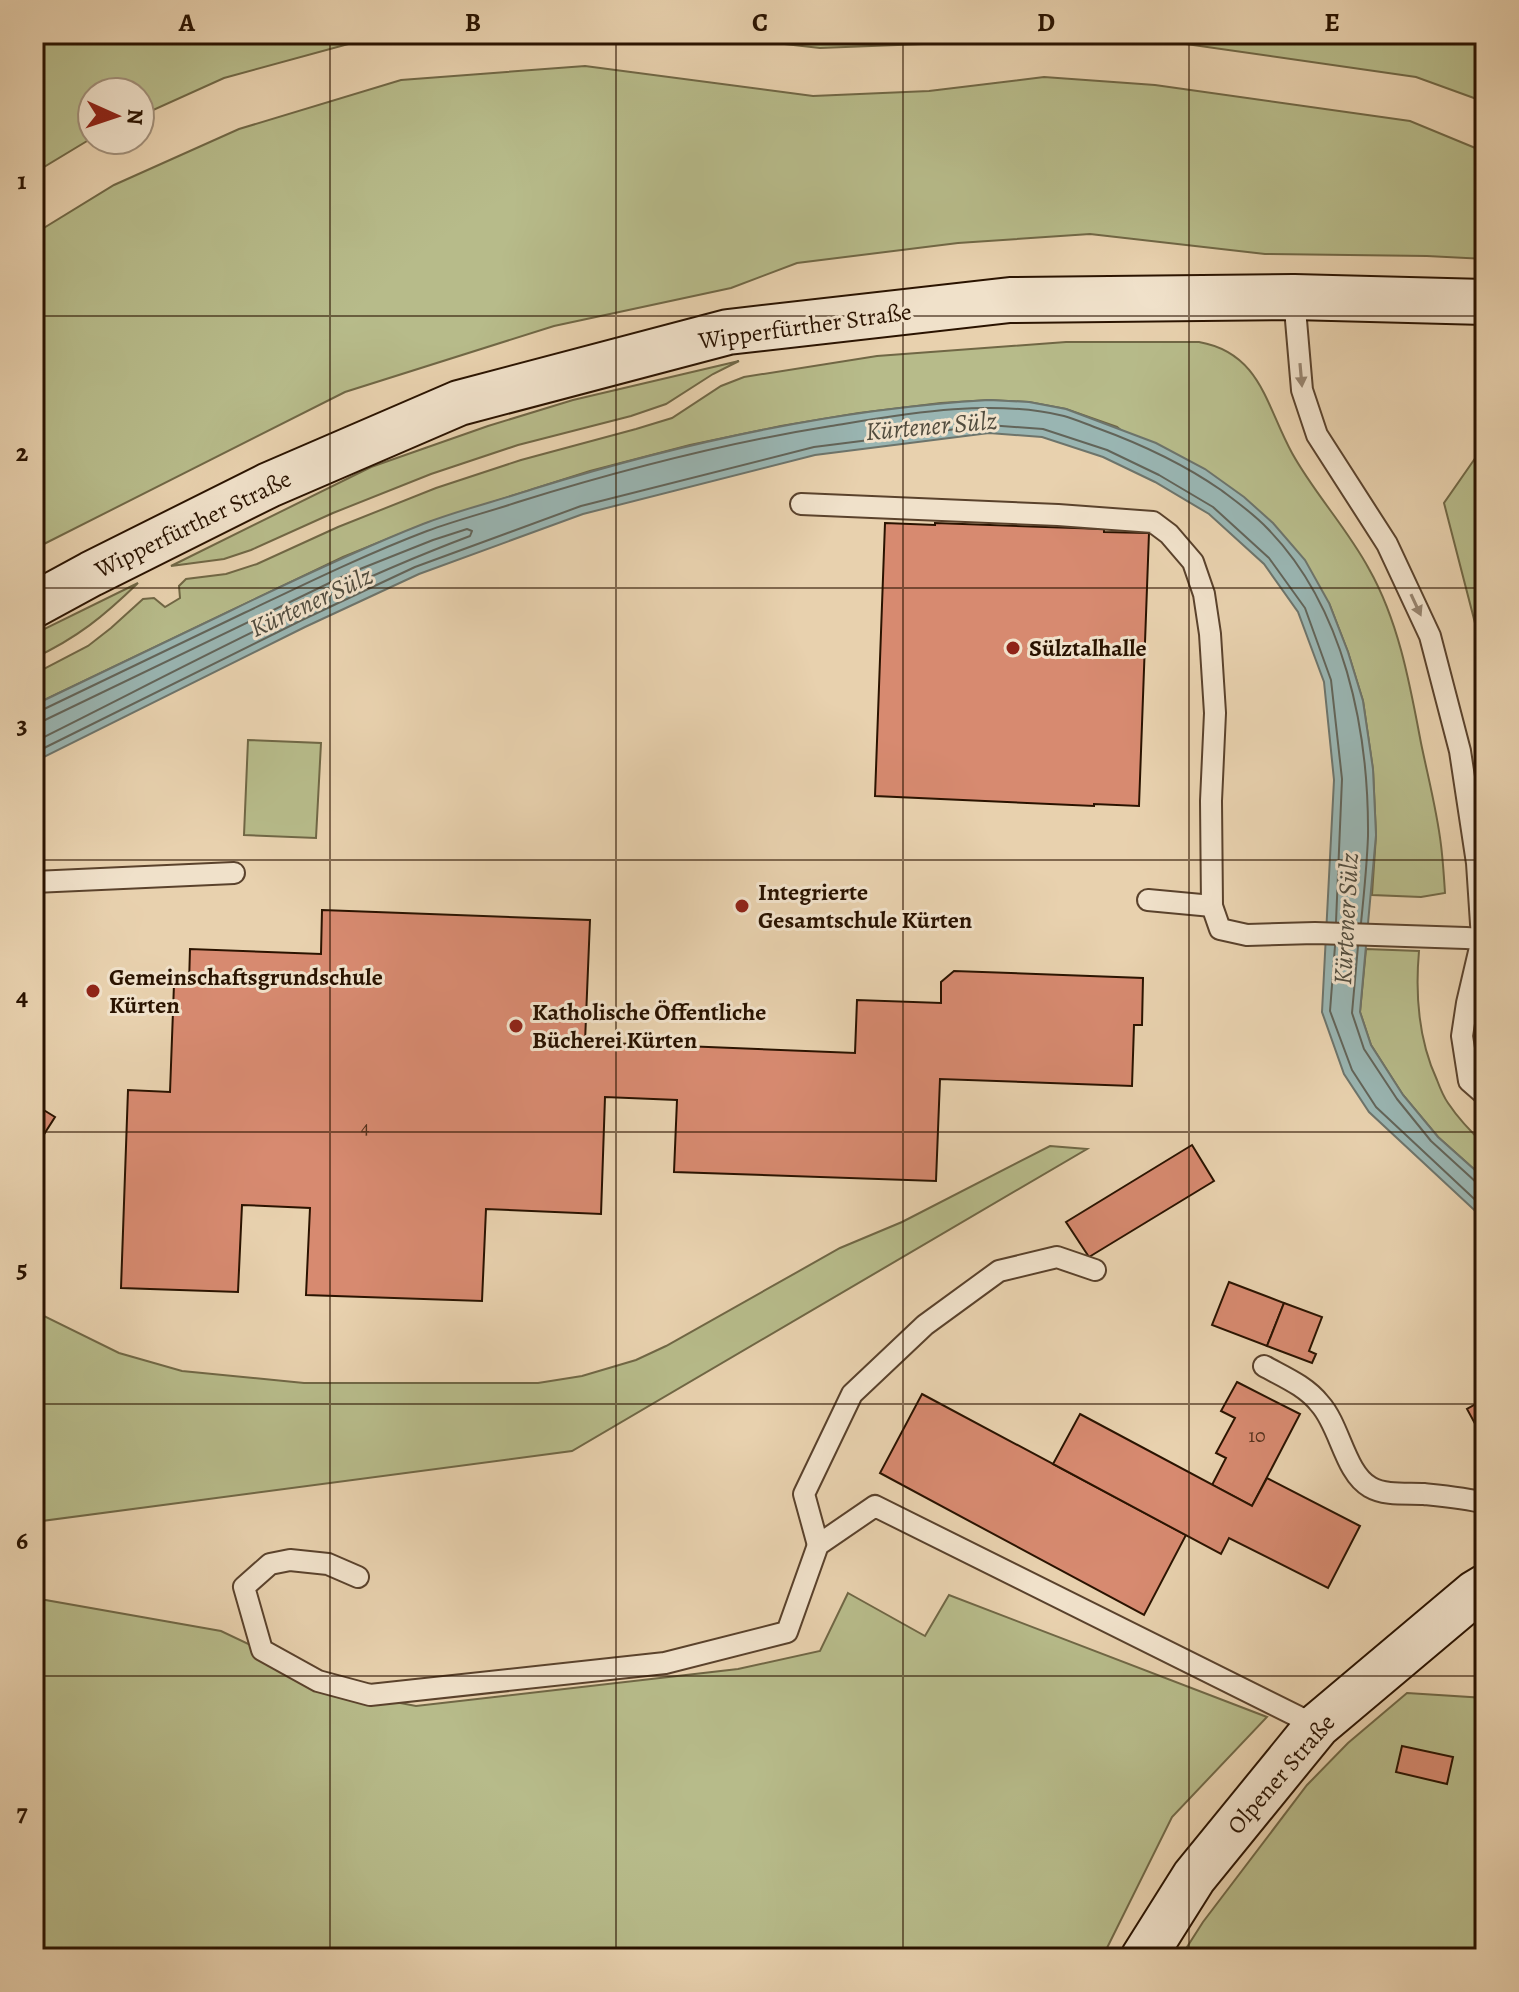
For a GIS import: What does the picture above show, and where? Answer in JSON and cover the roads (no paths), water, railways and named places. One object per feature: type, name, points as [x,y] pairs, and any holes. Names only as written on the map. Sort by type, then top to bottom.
[{"type":"main road","name":"Wipperfürther Straße","points":[[34,605],[269,485],[459,403],[728,332],[1010,300],[1294,297],[1485,302]]},
{"type":"main road","name":"Olpener Straße","points":[[1143,1958],[1194,1877],[1317,1726],[1485,1587]]},
{"type":"lane","points":[[1294,297],[1302,390],[1317,435],[1387,544],[1430,636],[1460,751],[1477,863],[1484,940],[1467,1003],[1462,1036],[1469,1081],[1485,1095]]},
{"type":"lane","points":[[801,504],[1153,522],[1169,534],[1193,562],[1204,594],[1215,713],[1211,801],[1212,906],[1220,929],[1247,935],[1315,933],[1484,940]]},
{"type":"lane","points":[[34,882],[234,873]]},
{"type":"lane","points":[[1148,900],[1212,906]]},
{"type":"lane","points":[[358,1577],[328,1564],[290,1560],[270,1564],[244,1587],[262,1650],[318,1681],[370,1695],[665,1663],[787,1632],[818,1545],[804,1494],[852,1394],[925,1325],[999,1271],[1057,1257],[1095,1270]]},
{"type":"lane","points":[[1264,1366],[1299,1385],[1320,1404],[1337,1430],[1357,1475],[1370,1488],[1485,1503]]},
{"type":"lane","points":[[818,1545],[875,1506],[1317,1726]]},
{"type":"water","name":"Kürtener Sülz","points":[[989,400],[1029,402],[1066,409],[1156,443],[1205,469],[1244,497],[1273,523],[1305,560],[1329,603],[1348,652],[1363,701],[1373,769],[1376,835],[1360,1012],[1371,1045],[1403,1095],[1438,1137],[1485,1179],[1485,1220],[1369,1112],[1344,1074],[1322,1012],[1334,780],[1324,682],[1298,612],[1264,564],[1209,514],[1155,482],[1103,457],[1042,437],[989,433],[815,455],[583,514],[419,574],[34,762],[34,705],[302,577],[423,524],[589,472],[701,443],[873,411]]},
{"type":"place","name":"Sülztalhalle","points":[[1013,648]]},
{"type":"place","name":"Integrierte Gesamtschule Kürten","points":[[742,906]]},
{"type":"place","name":"Gemeinschaftsgrundschule Kürten","points":[[93,991]]},
{"type":"place","name":"Katholische Öffentliche Bücherei Kürten","points":[[516,1026]]}]
